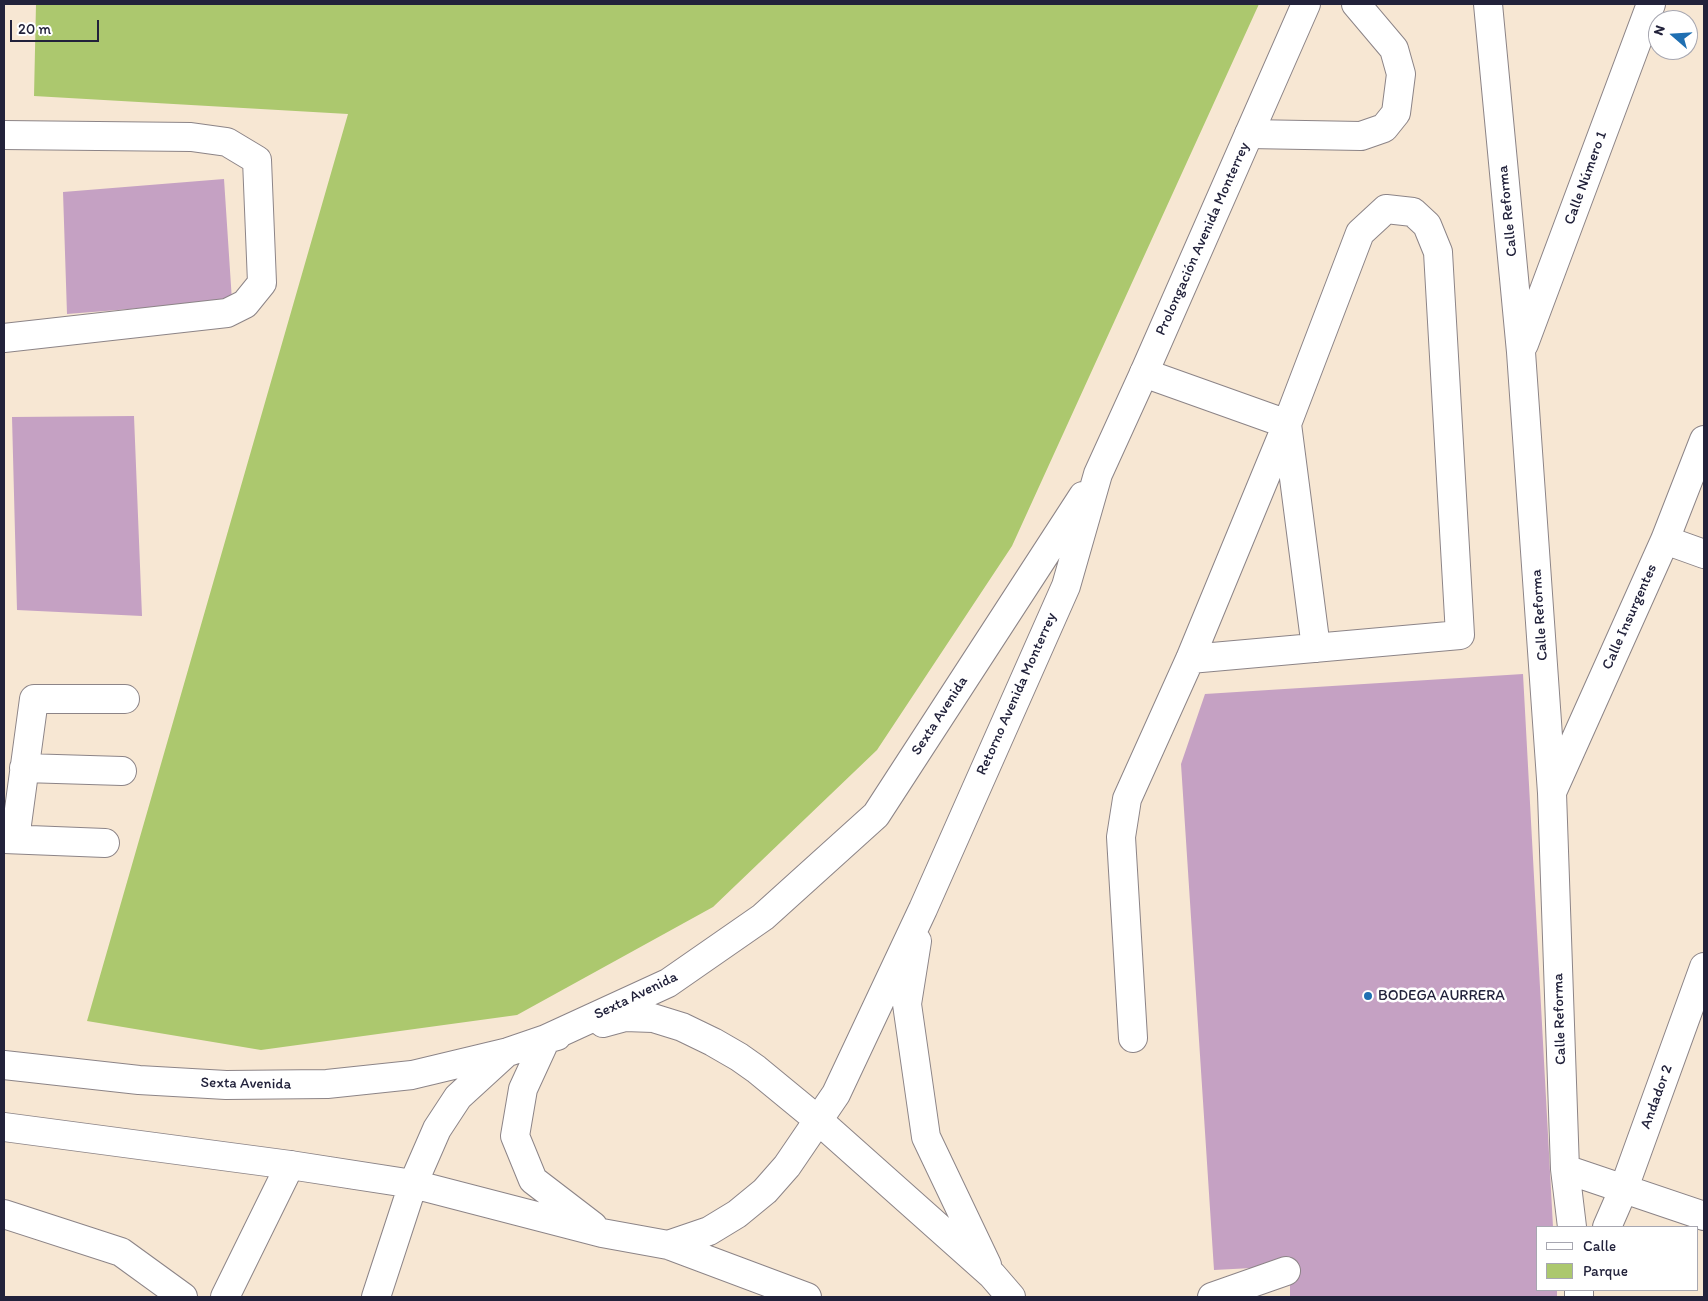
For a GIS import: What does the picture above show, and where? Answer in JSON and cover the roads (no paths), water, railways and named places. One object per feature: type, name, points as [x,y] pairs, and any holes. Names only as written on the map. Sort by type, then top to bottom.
[{"type":"main road","name":"Prolongación Avenida Monterrey","points":[[1098,474],[1144,374],[1306,4]]},
{"type":"main road","points":[[1249,134],[1361,136],[1384,128],[1396,112],[1401,74],[1394,49],[1356,4]]},
{"type":"main road","name":"Calle Reforma","points":[[1488,4],[1522,352],[1552,793],[1566,1169],[1572,1226]]},
{"type":"main road","name":"Calle Número 1","points":[[1522,352],[1651,4]]},
{"type":"main road","points":[[4,135],[191,137],[227,142],[257,160],[262,283],[245,304],[227,313],[4,338]]},
{"type":"main road","points":[[1133,1038],[1121,837],[1127,799],[1190,659],[1287,424],[1360,233],[1386,210],[1413,212],[1427,225],[1438,252],[1460,635],[1190,659]]},
{"type":"main road","points":[[1144,374],[1287,424]]},
{"type":"main road","points":[[1287,424],[1316,648]]},
{"type":"main road","name":"Calle Insurgentes","points":[[1552,793],[1665,540],[1704,440]]},
{"type":"main road","name":"Retorno Avenida Monterrey","points":[[923,909],[1066,586],[1098,474]]},
{"type":"main road","name":"Sexta Avenida","points":[[4,1065],[139,1080],[226,1085],[327,1084],[412,1075],[508,1052],[546,1039],[668,983],[763,917],[876,815],[1098,474]]},
{"type":"main road","points":[[1665,540],[1704,554]]},
{"type":"main road","points":[[105,843],[9,839],[24,768],[34,699],[125,699]]},
{"type":"main road","points":[[24,768],[122,772]]},
{"type":"main road","points":[[668,1245],[709,1231],[737,1214],[766,1191],[787,1166],[836,1094],[923,909]]},
{"type":"main road","points":[[923,909],[907,1004],[926,1137],[992,1276]]},
{"type":"main road","name":"Andador 2","points":[[1607,1226],[1624,1188],[1704,966]]},
{"type":"main road","points":[[602,1233],[533,1180],[516,1136],[523,1089],[546,1039],[625,1017],[653,1018],[682,1027],[713,1042],[756,1069],[818,1120],[992,1276],[1011,1297]]},
{"type":"main road","points":[[376,1297],[413,1184],[437,1130],[458,1097],[508,1052]]},
{"type":"main road","points":[[4,1127],[413,1184],[602,1233],[668,1245],[807,1297]]},
{"type":"main road","points":[[225,1297],[290,1166]]},
{"type":"main road","points":[[1566,1169],[1704,1216]]},
{"type":"main road","points":[[4,1214],[121,1252],[183,1297]]},
{"type":"main road","points":[[1212,1297],[1286,1271]]},
{"type":"place","name":"BODEGA AURRERA","points":[[1368,996]]}]
